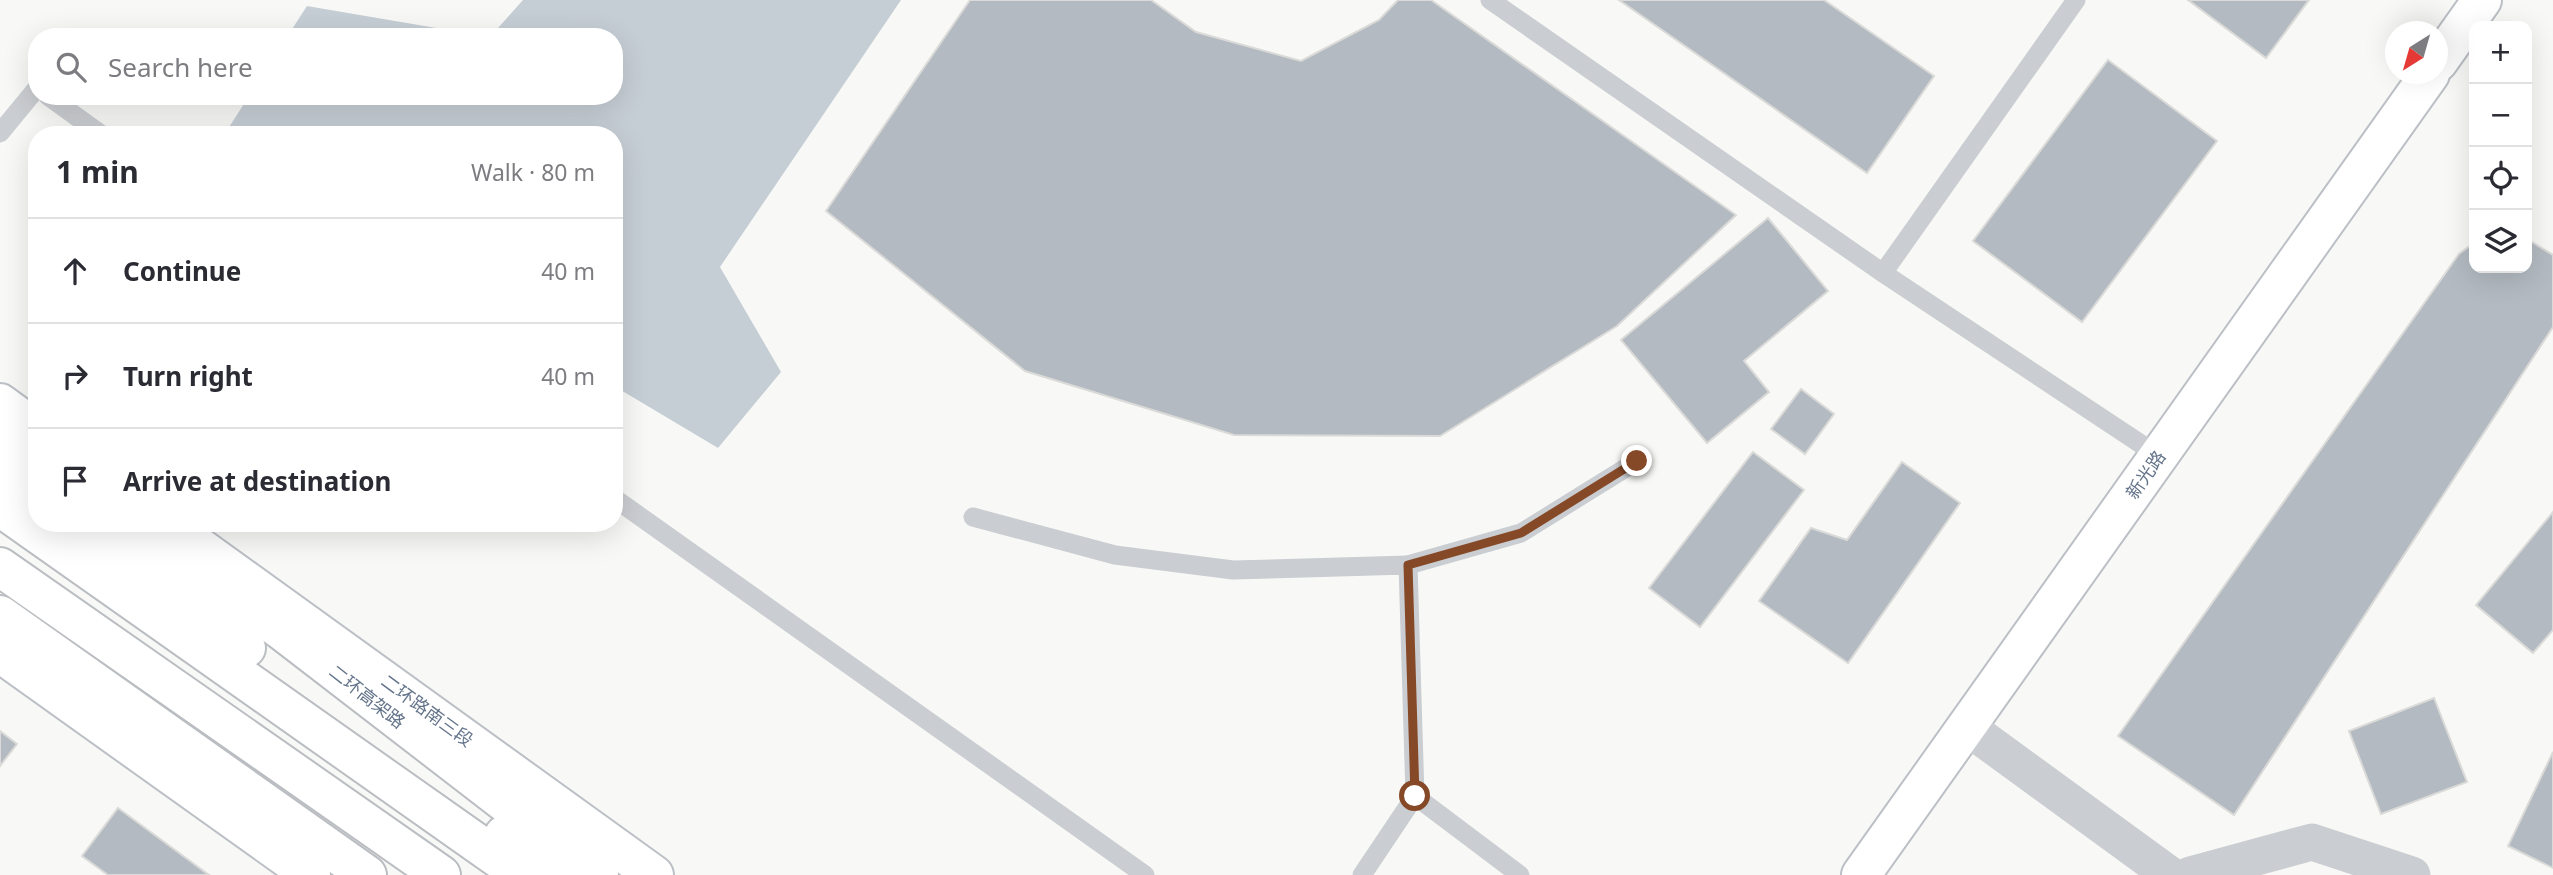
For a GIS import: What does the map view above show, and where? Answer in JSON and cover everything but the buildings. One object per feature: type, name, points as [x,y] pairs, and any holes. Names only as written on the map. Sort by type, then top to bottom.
[{"type":"main road","points":[[2448,48],[2482,0]]},
{"type":"main road","name":"新光路","points":[[1861,875],[2423,84]]},
{"type":"main road","points":[[0,403],[28,423]]},
{"type":"main road","points":[[0,429],[28,449]]},
{"type":"main road","points":[[0,470],[28,490]]},
{"type":"main road","points":[[0,507],[28,527]]},
{"type":"main road","points":[[35,532],[522,875]]},
{"type":"main road","points":[[86,532],[559,875]]},
{"type":"main road","name":"二环高架路","points":[[145,532],[281,630],[599,875]]},
{"type":"main road","name":"二环路南三段","points":[[178,532],[654,875]]},
{"type":"main road","points":[[0,567],[441,875]]},
{"type":"main road","points":[[0,598],[398,875]]},
{"type":"main road","points":[[0,615],[368,875]]},
{"type":"main road","points":[[0,653],[312,875]]},
{"type":"street","points":[[1967,727],[2170,875]]},
{"type":"street","points":[[2190,875],[2312,842],[2412,875]]},
{"type":"lane","points":[[1490,0],[1883,273],[2159,456]]},
{"type":"lane","points":[[1883,273],[2076,0]]},
{"type":"lane","points":[[0,132],[28,99]]},
{"type":"lane","points":[[60,105],[90,126]]},
{"type":"lane","points":[[973,517],[1115,555],[1233,570],[1408,565],[1521,533],[1637,461]]},
{"type":"lane","points":[[623,504],[1145,875]]},
{"type":"lane","points":[[1362,875],[1415,796],[1408,565]]},
{"type":"lane","points":[[1415,796],[1520,875]]},
{"type":"shaded area","points":[[523,0],[901,0],[720,267],[781,372],[718,448],[623,391],[623,126],[230,126],[243,105],[623,105],[623,28],[498,28]]},
{"type":"shaded area","points":[[307,6],[436,28],[293,28]]},
{"type":"route","points":[[1415,796],[1408,565],[1521,533],[1637,461]]}]
